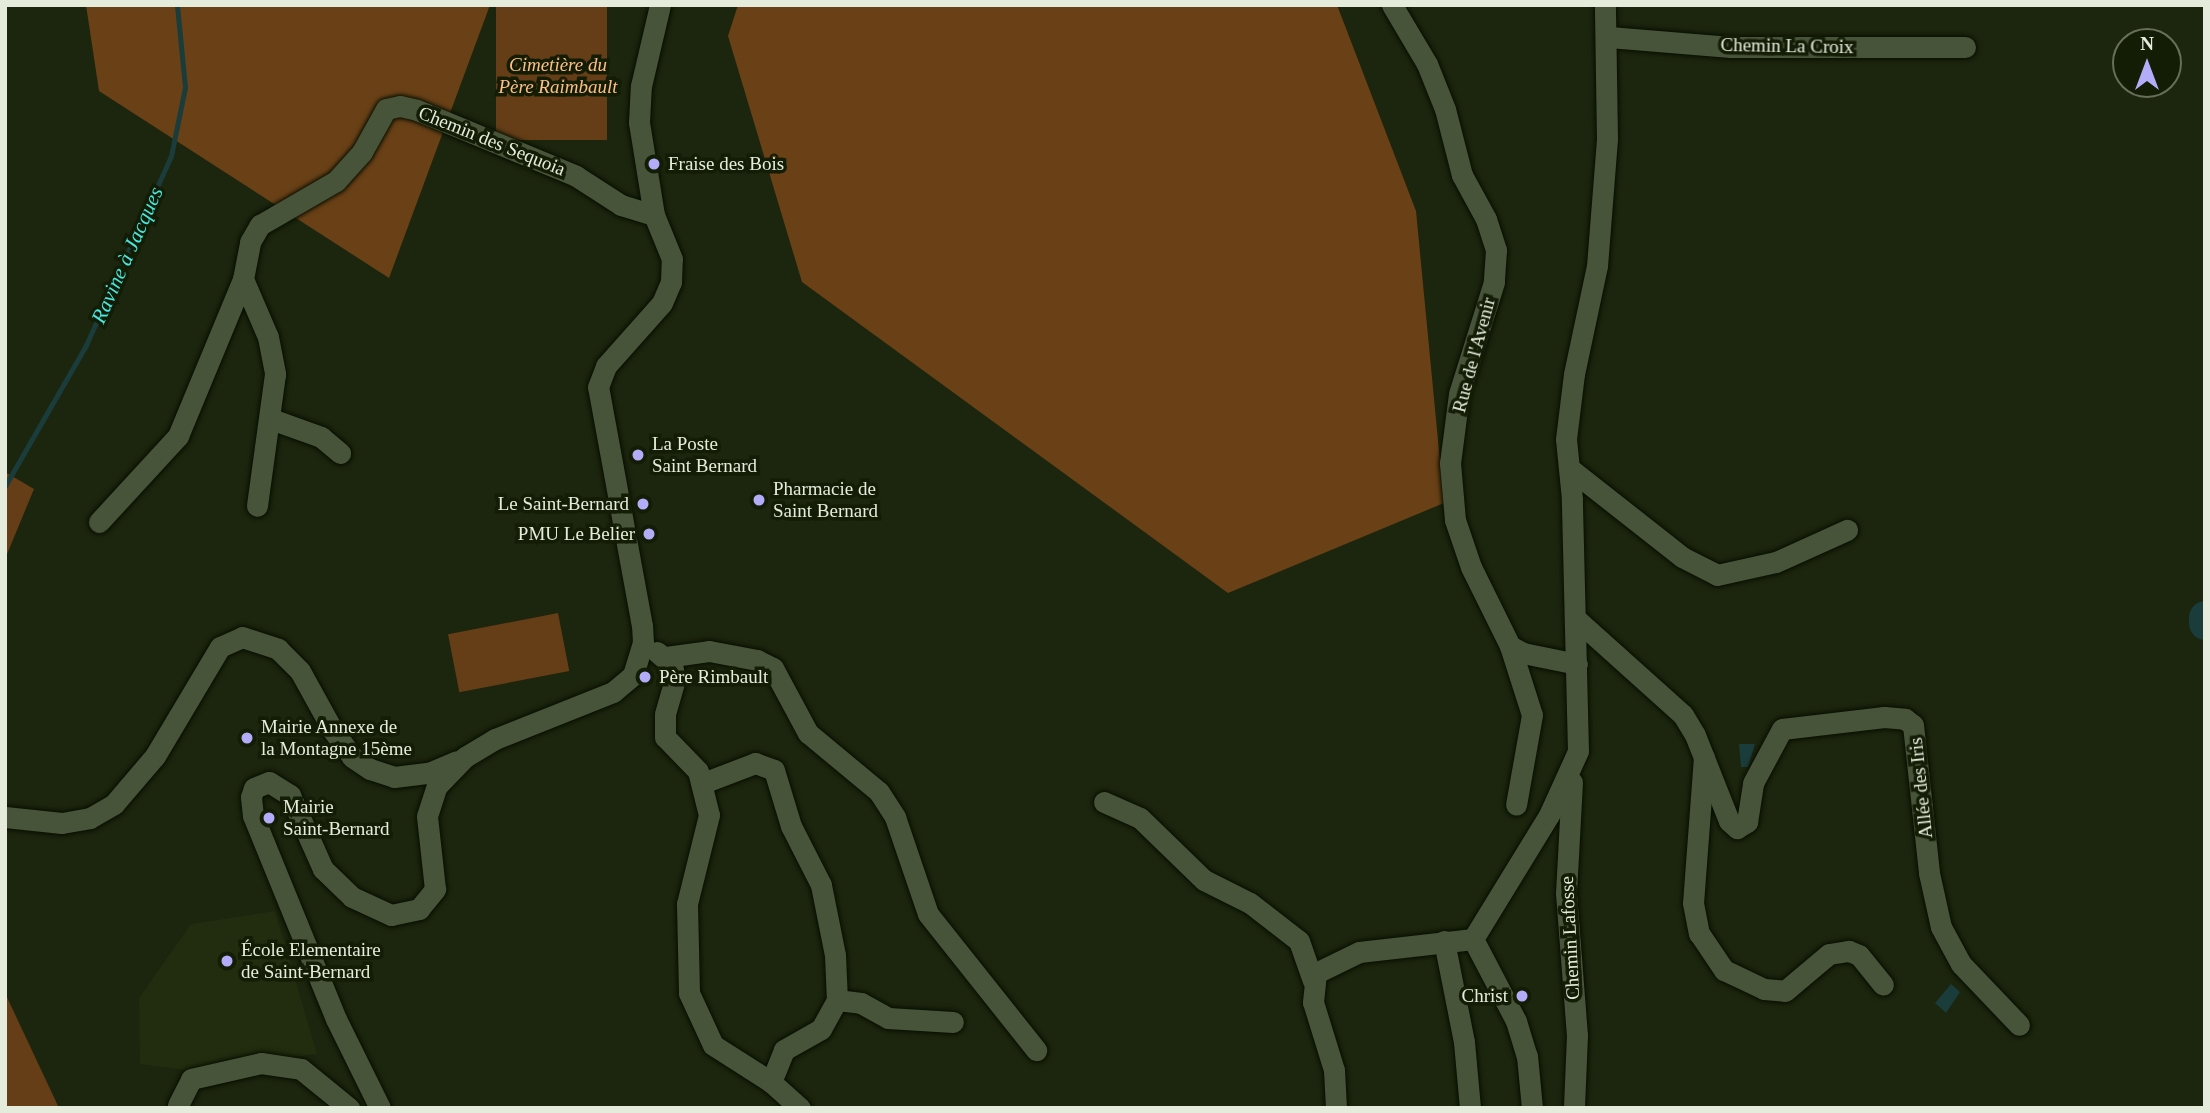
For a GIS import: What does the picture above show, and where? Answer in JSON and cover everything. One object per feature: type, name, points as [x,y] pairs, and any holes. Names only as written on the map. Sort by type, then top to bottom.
[{"type":"street","points":[[5,817],[62,823],[90,818],[114,804],[155,756],[220,647],[242,637],[278,649],[300,671],[352,757],[370,769],[394,776],[429,773],[531,722],[625,684],[637,667],[643,643],[598,387],[606,366],[662,303],[671,282],[672,259],[654,215],[639,122],[641,86],[660,5]]},
{"type":"street","name":"Rue de l'Avenir","points":[[1392,5],[1427,64],[1445,109],[1462,175],[1486,219],[1496,250],[1494,282],[1459,394],[1450,463],[1455,520],[1471,567],[1510,646],[1532,715],[1516,805]]},
{"type":"street","points":[[1473,939],[1573,769],[1580,732],[1566,439],[1574,374],[1597,266],[1607,139],[1609,37],[1605,5]]},
{"type":"street","name":"Chemin La Croix","points":[[1609,37],[1731,47],[1965,47]]},
{"type":"street","name":"Chemin des Sequoia","points":[[99,523],[178,436],[243,279],[250,242],[260,225],[336,181],[362,152],[379,116],[393,107],[408,107],[453,124],[524,158],[576,176],[621,205],[654,215]]},
{"type":"street","points":[[243,279],[270,349],[275,374],[271,419],[257,506]]},
{"type":"street","points":[[271,419],[321,437],[340,453]]},
{"type":"street","points":[[1569,468],[1682,557],[1717,575],[1776,562],[1847,530]]},
{"type":"street","name":"Allée des Iris","points":[[1576,618],[1683,715],[1704,755],[1729,821],[1737,828],[1747,822],[1753,783],[1782,729],[1884,717],[1905,719],[1913,724],[1929,873],[1941,927],[1961,964],[2019,1025]]},
{"type":"street","points":[[643,643],[666,657],[675,680],[665,714],[665,737],[698,771],[709,815],[687,904],[689,993],[713,1045],[771,1082],[800,1108]]},
{"type":"street","points":[[1510,646],[1524,653],[1577,663]]},
{"type":"street","points":[[666,657],[709,652],[774,668],[808,733],[878,792],[895,817],[928,914],[1036,1050]]},
{"type":"street","points":[[1704,755],[1693,903],[1699,933],[1724,970],[1764,989],[1785,991],[1829,954],[1849,951],[1859,956],[1883,985]]},
{"type":"street","points":[[380,1108],[336,1018],[253,816],[251,797],[261,784],[279,785],[289,795],[323,869],[335,884],[391,915],[403,914],[419,909],[432,898],[427,816],[437,786],[465,757]]},
{"type":"street","points":[[703,783],[755,763],[774,770],[791,827],[821,885],[836,965],[837,1000],[821,1029],[784,1050],[771,1082]]},
{"type":"street","name":"Chemin Lafosse","points":[[1573,769],[1566,893],[1577,1035],[1574,1108]]},
{"type":"street","points":[[1104,802],[1140,818],[1204,880],[1250,903],[1300,941],[1313,981],[1313,1002],[1334,1070],[1336,1108]]},
{"type":"street","points":[[1313,981],[1324,967],[1359,952],[1473,939]]},
{"type":"street","points":[[1473,939],[1516,1021],[1527,1056],[1532,1108]]},
{"type":"street","points":[[1444,941],[1464,1042],[1470,1108]]},
{"type":"street","points":[[837,1000],[861,1003],[888,1018],[953,1022]]},
{"type":"street","points":[[178,1105],[191,1079],[261,1063],[301,1069],[349,1108]]},
{"type":"shaded area","points":[[86,5],[490,5],[389,278],[99,91]]},
{"type":"shaded area","points":[[738,5],[1337,5],[1416,211],[1444,503],[1228,593],[802,282],[728,36]]},
{"type":"shaded area","name":"École Elementaire de Saint-Bernard","points":[[275,911],[317,1054],[186,1070],[140,1064],[139,998],[191,924]]},
{"type":"green space","name":"Cimetière du Père Raimbault","points":[[496,5],[607,5],[607,140],[496,140]]},
{"type":"green space","points":[[5,472],[34,489],[5,559]]},
{"type":"green space","points":[[558,613],[569,671],[459,692],[448,634]]},
{"type":"green space","points":[[5,993],[59,1108],[5,1108]]},
{"type":"water","points":[[1739,744],[1755,744],[1748,767],[1741,767]]},
{"type":"water","points":[[1951,984],[1960,992],[1946,1013],[1935,1003]]},
{"type":"waterway","name":"Ravine à Jacques","points":[[5,486],[86,345],[171,156],[185,87],[177,5]]},
{"type":"waterway","points":[[2205,617],[2205,623]]},
{"type":"place","name":"Fraise des Bois","points":[[654,164]]},
{"type":"place","name":"La Poste Saint Bernard","points":[[638,455]]},
{"type":"place","name":"Pharmacie de Saint Bernard","points":[[759,500]]},
{"type":"place","name":"Le Saint-Bernard","points":[[643,504]]},
{"type":"place","name":"PMU Le Belier","points":[[649,534]]},
{"type":"place","name":"Père Rimbault","points":[[645,677]]},
{"type":"place","name":"Mairie Annexe de la Montagne 15ème","points":[[247,738]]},
{"type":"place","name":"Mairie Saint-Bernard","points":[[269,818]]},
{"type":"place","name":"École Elementaire de Saint-Bernard","points":[[227,961]]},
{"type":"place","name":"Christ","points":[[1522,996]]}]
